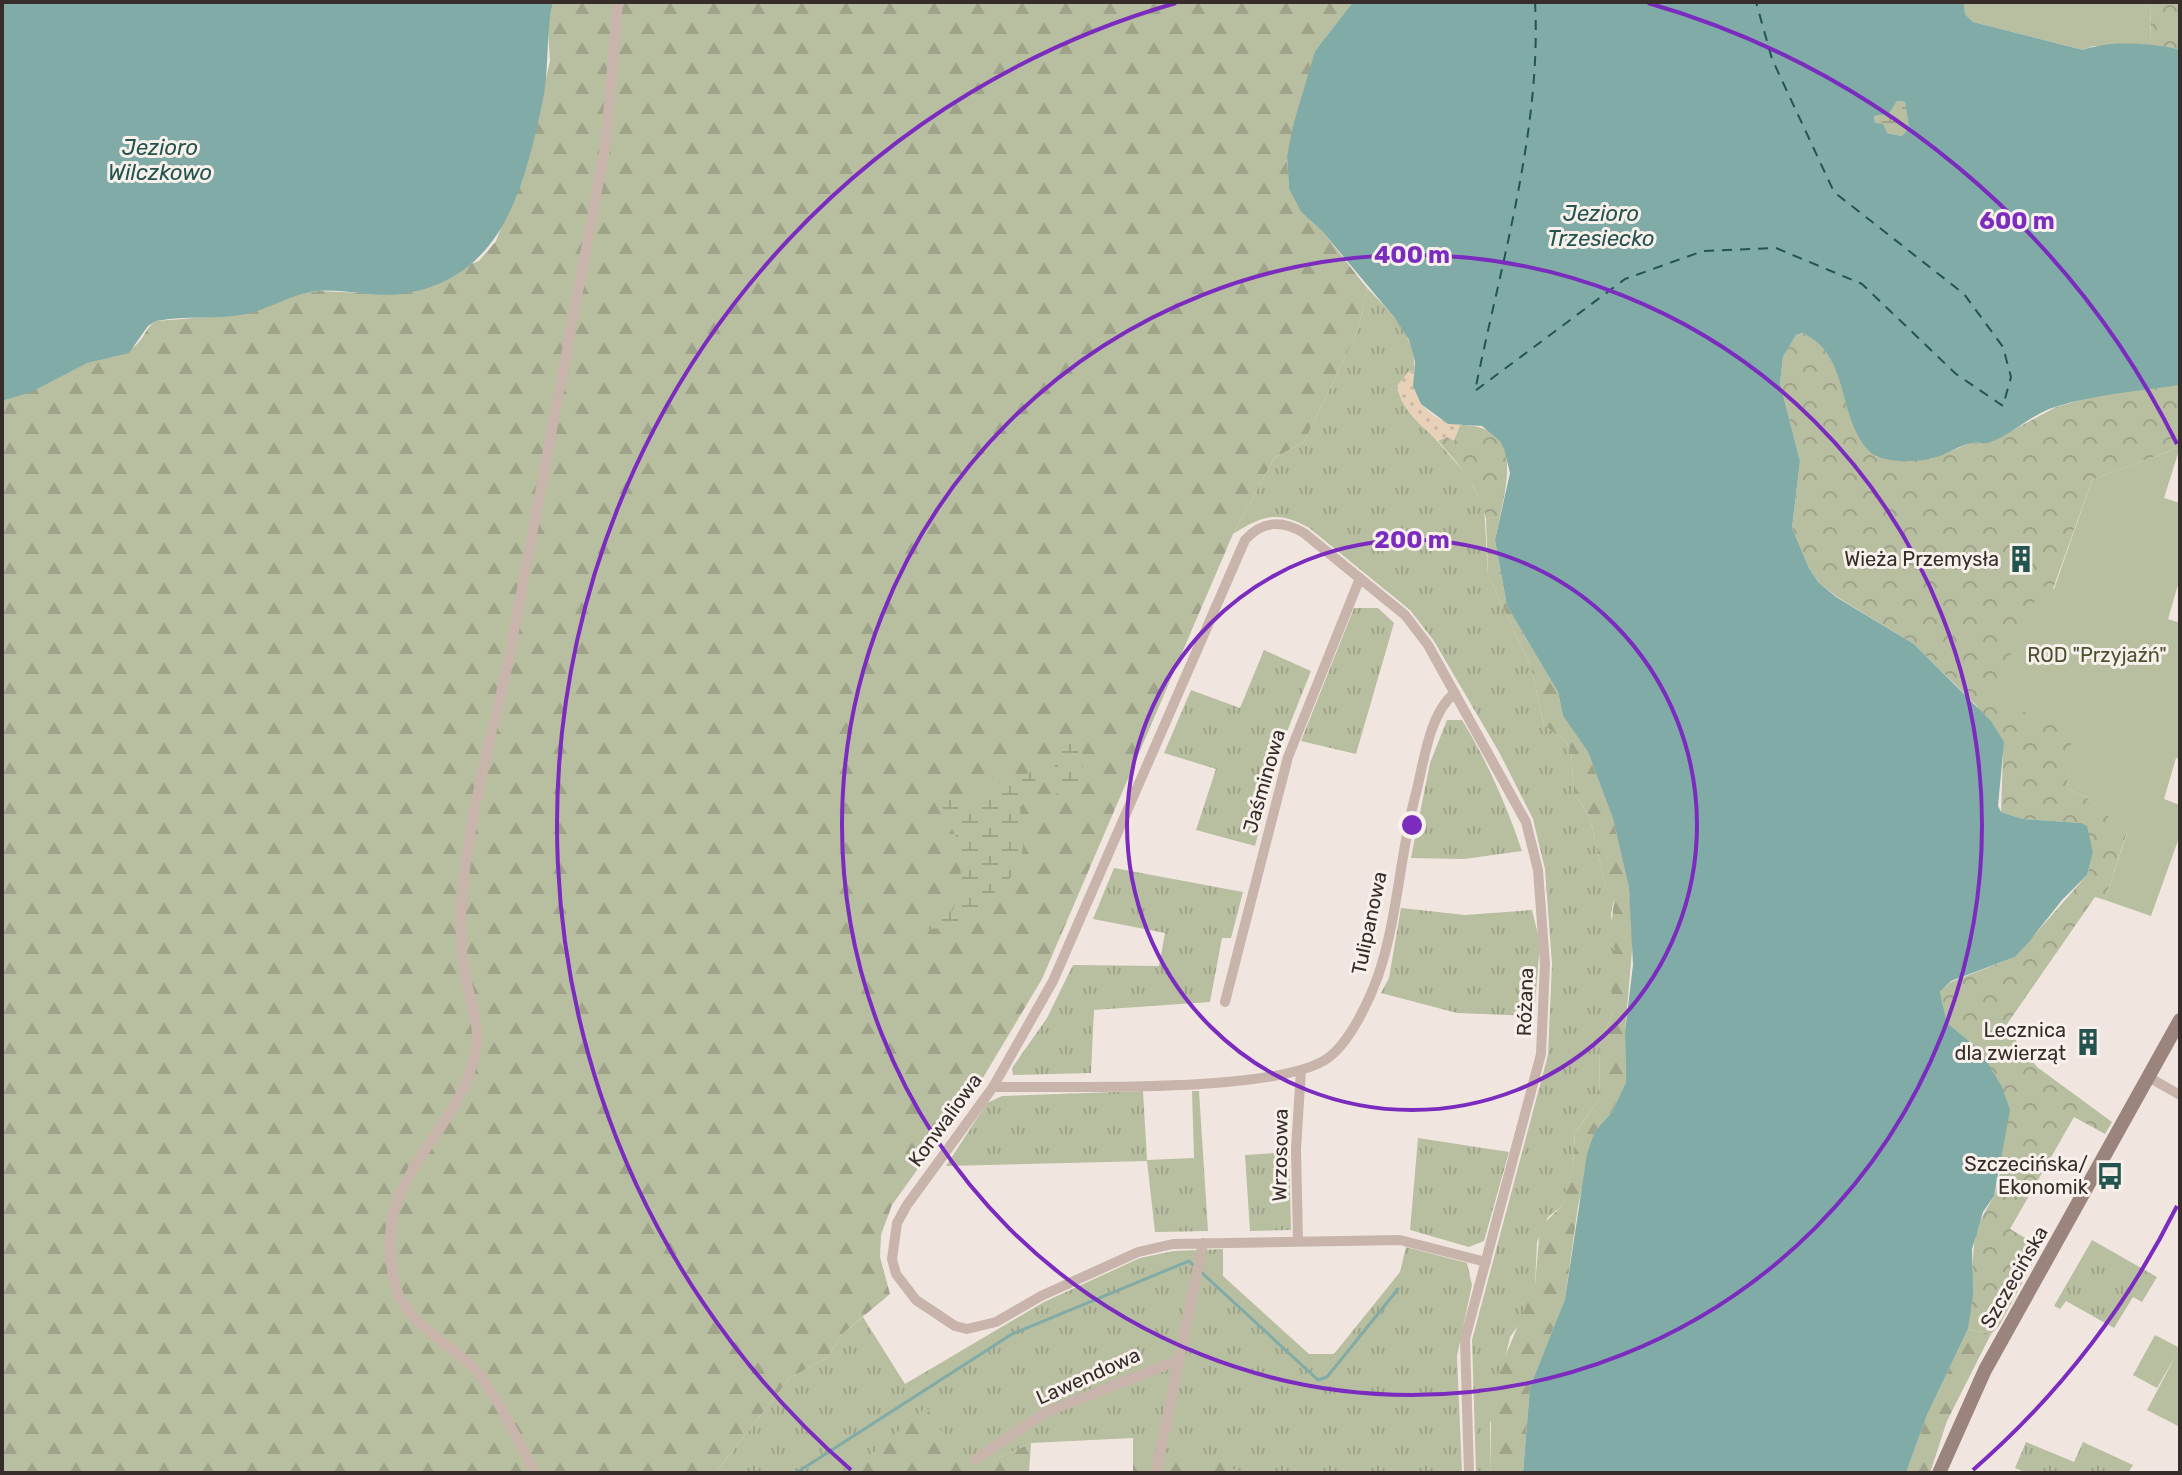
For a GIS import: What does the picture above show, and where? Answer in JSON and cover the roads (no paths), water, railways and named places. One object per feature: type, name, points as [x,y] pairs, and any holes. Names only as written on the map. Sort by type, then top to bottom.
[{"type":"street","points":[[535,1473],[482,1377],[403,1303],[393,1275],[391,1238],[404,1181],[458,1096],[475,1054],[477,1027],[461,939],[464,880],[486,749],[515,625],[605,148],[618,2]]},
{"type":"street","name":"Konwaliowa","points":[[1360,578],[1289,525],[1270,523],[1253,531],[1245,540],[1065,957],[993,1087],[922,1182],[897,1223],[892,1245],[896,1274],[916,1300],[933,1313],[955,1326],[981,1327],[1138,1252],[1163,1245],[1405,1241],[1486,1262]]},
{"type":"street","name":"Różana","points":[[1360,578],[1405,615],[1428,645],[1526,822],[1538,870],[1545,964],[1539,1069],[1464,1349],[1469,1473]]},
{"type":"street","name":"Jaśminowa","points":[[1225,1002],[1288,757],[1360,578]]},
{"type":"street","name":"Tulipanowa","points":[[993,1087],[1213,1082],[1301,1070],[1317,1065],[1340,1046],[1378,975],[1407,826],[1431,736],[1441,708],[1455,693]]},
{"type":"street","name":"Szczecińska","points":[[1939,1473],[1985,1370],[2180,1020]]},
{"type":"street","name":"Wrzosowa","points":[[1298,1241],[1296,1149],[1301,1070]]},
{"type":"street","points":[[2150,1078],[2180,1095]]},
{"type":"street","points":[[1156,1473],[1203,1243]]},
{"type":"street","name":"Lawendowa","points":[[976,1459],[1046,1412],[1159,1365],[1179,1360]]},
{"type":"water","name":"Jezioro Wilczkowo","points":[[2,2],[553,2],[544,91],[527,166],[504,223],[487,248],[466,268],[440,283],[396,295],[316,291],[247,314],[156,321],[148,326],[129,353],[87,363],[31,392],[2,401]]},
{"type":"water","name":"Jezioro Trzesiecko","points":[[1353,2],[1964,2],[1965,14],[1973,22],[2083,50],[2131,44],[2180,50],[2180,385],[2071,403],[2047,410],[1989,443],[1968,444],[1934,458],[1900,461],[1882,458],[1869,451],[1852,420],[1836,371],[1818,343],[1802,333],[1796,335],[1783,357],[1780,383],[1800,461],[1792,528],[1809,568],[1818,582],[1836,597],[1914,644],[1991,721],[2004,742],[1998,806],[2001,812],[2023,819],[2081,823],[2087,826],[2093,853],[2087,875],[2015,957],[1951,981],[1940,992],[1947,1023],[1974,1045],[1987,1062],[2002,1087],[2010,1110],[1994,1196],[1983,1212],[1972,1249],[1973,1295],[1968,1329],[1927,1415],[1906,1473],[1523,1473],[1530,1387],[1565,1299],[1587,1154],[1595,1131],[1612,1112],[1626,1082],[1625,1032],[1633,965],[1629,888],[1613,819],[1588,752],[1563,716],[1558,692],[1507,606],[1495,540],[1510,473],[1504,449],[1500,441],[1482,426],[1448,424],[1421,404],[1413,386],[1415,362],[1409,340],[1394,317],[1322,231],[1301,212],[1289,189],[1287,156],[1315,51]],"holes":[[[1897,101],[1905,102],[1909,128],[1902,136],[1887,133],[1883,124],[1875,123],[1874,116],[1889,114]]]},
{"type":"waterway","points":[[796,1473],[1012,1334],[1189,1261],[1195,1267]]},
{"type":"waterway","points":[[1201,1272],[1318,1380],[1327,1377],[1398,1289]]},
{"type":"place","name":"Wieża Przemysła","points":[[2021,559]]},
{"type":"place","name":"Lecznica dla zwierząt","points":[[2088,1042]]},
{"type":"place","name":"Szczecińska/ Ekonomik","points":[[2110,1176]]},
{"type":"park label","name":"ROD \"Przyjaźń\"","points":[[2097,655]]}]
